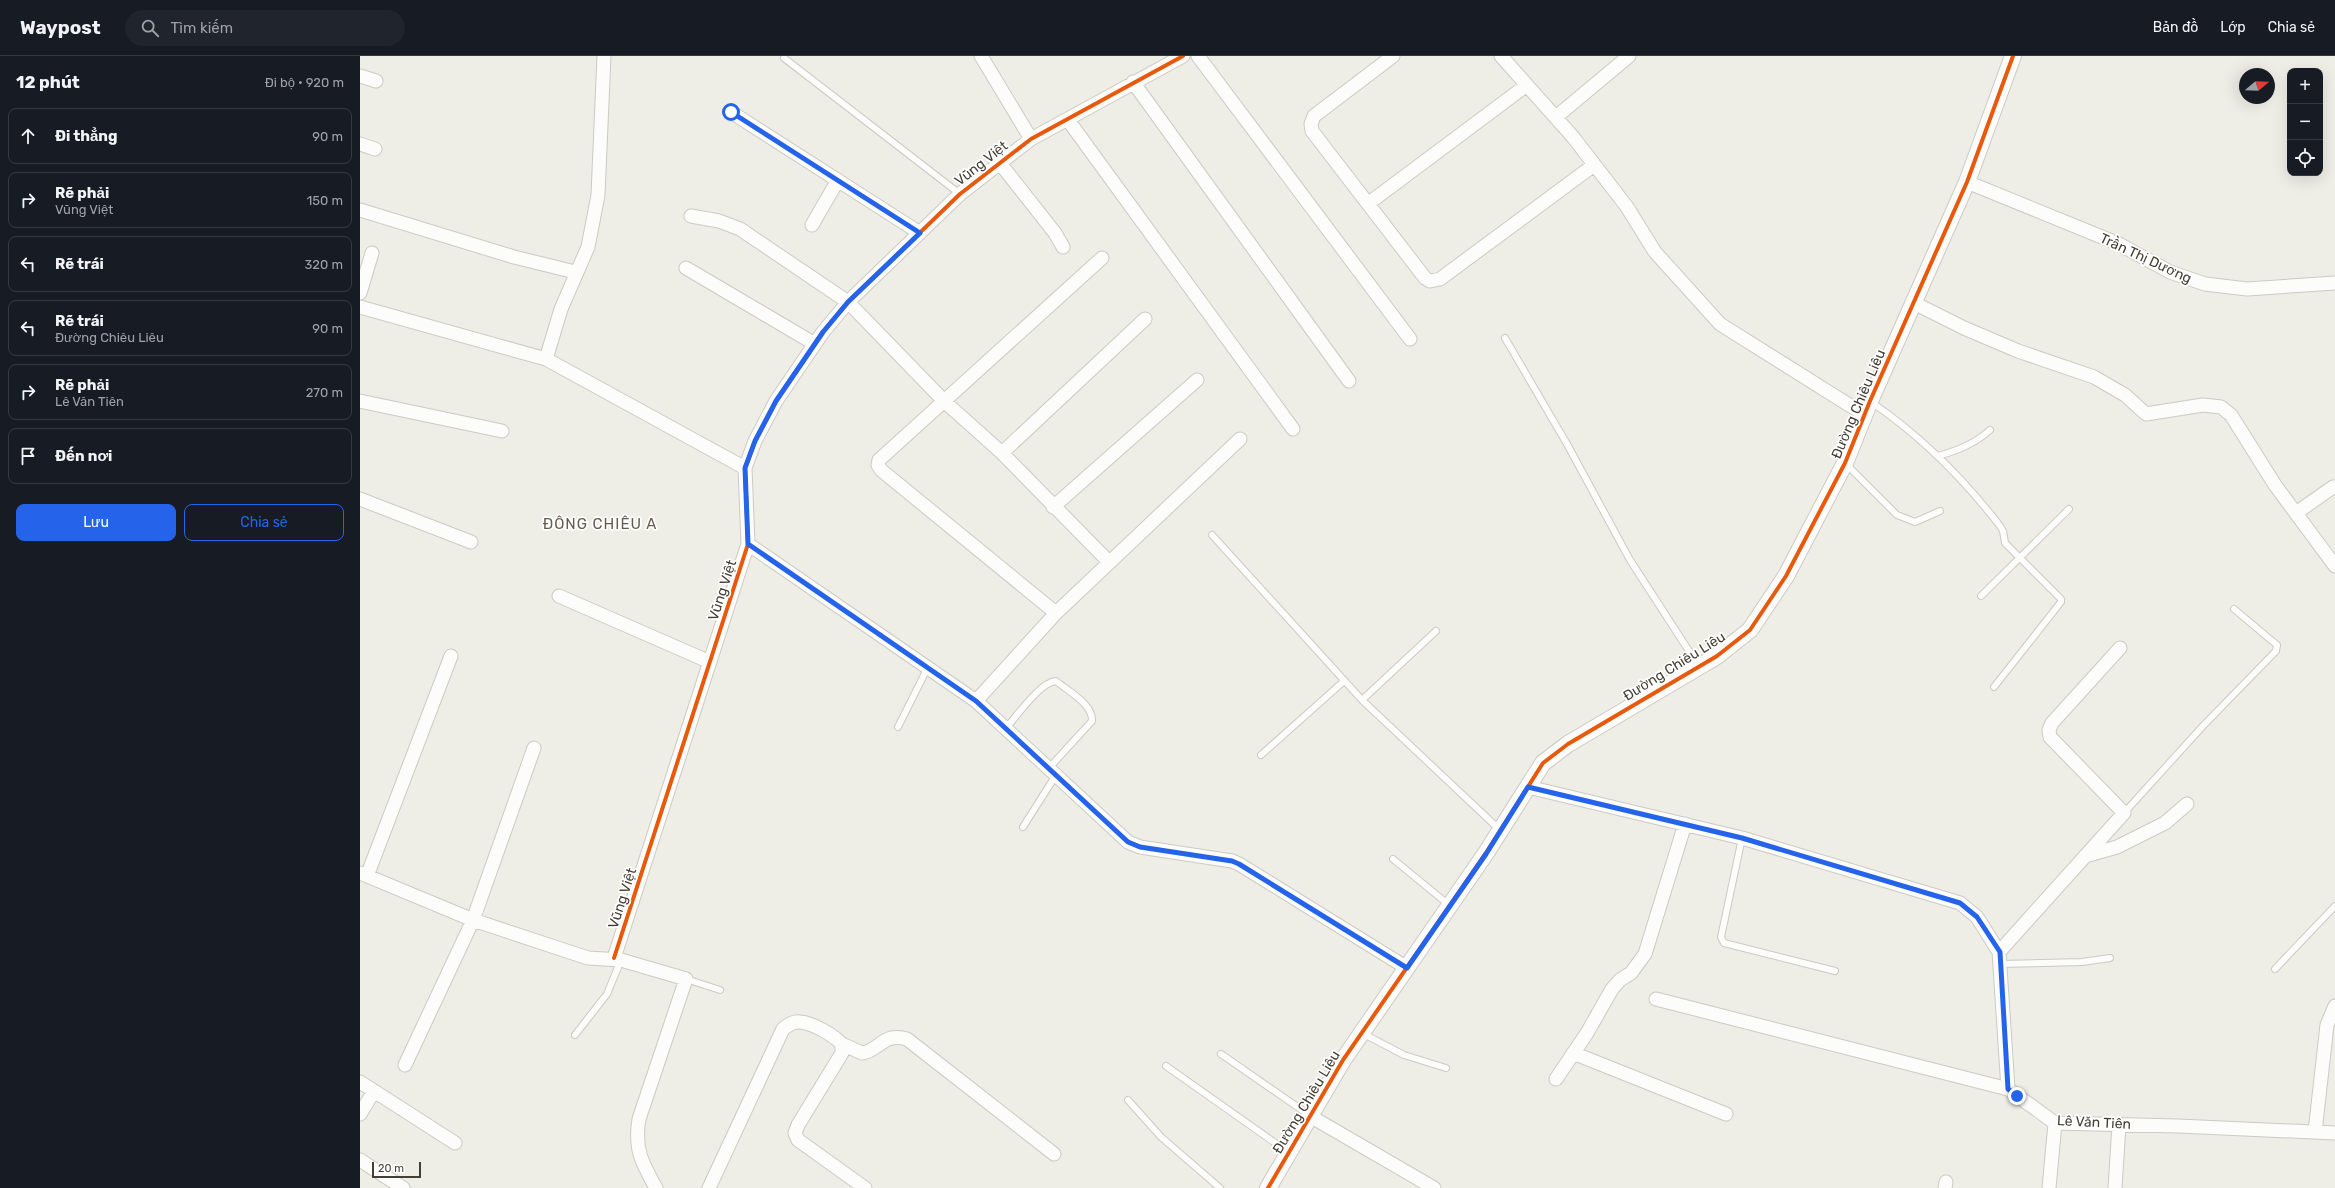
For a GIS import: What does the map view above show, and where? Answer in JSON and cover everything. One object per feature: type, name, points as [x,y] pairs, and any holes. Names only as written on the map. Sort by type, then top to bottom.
[{"type":"street","points":[[546,359],[560,309],[575,272],[588,247],[598,195],[604,56]]},
{"type":"street","points":[[981,56],[1031,139]]},
{"type":"street","name":"Vũng Việt","points":[[618,959],[748,544],[745,468],[755,441],[776,401],[815,344],[848,302],[960,194],[999,162],[1031,139],[1183,56]]},
{"type":"street","points":[[1198,56],[1410,339]]},
{"type":"street","points":[[1394,56],[1314,116],[1312,131],[1425,278],[1430,281],[1440,279],[1594,165]]},
{"type":"street","points":[[1501,56],[1556,117],[1594,165],[1627,207],[1655,252],[1720,324],[1868,408]]},
{"type":"street","points":[[1556,117],[1629,56]]},
{"type":"street","name":"Đường Chiêu Liêu","points":[[1268,1188],[1310,1116],[1362,1033],[1450,906],[1543,763],[1568,744],[1717,656],[1750,630],[1786,576],[1845,463],[1967,182],[2013,56]]},
{"type":"street","points":[[360,76],[376,81]]},
{"type":"street","points":[[1133,82],[1349,381]]},
{"type":"street","points":[[1369,204],[1527,85]]},
{"type":"street","points":[[731,112],[920,233]]},
{"type":"street","points":[[1068,120],[1293,429]]},
{"type":"street","points":[[360,144],[375,150]]},
{"type":"street","points":[[999,162],[1055,233],[1063,248]]},
{"type":"street","points":[[812,225],[838,180]]},
{"type":"street","name":"Trần Thị Dương","points":[[1967,182],[2119,244],[2170,272],[2205,284],[2247,289],[2335,283]]},
{"type":"street","points":[[360,210],[514,257],[575,272]]},
{"type":"street","points":[[691,216],[719,221],[740,229],[848,302],[944,402],[1002,453],[1053,507],[1109,562]]},
{"type":"street","points":[[360,292],[372,253]]},
{"type":"street","points":[[1056,613],[881,470],[878,465],[879,460],[1102,258]]},
{"type":"street","points":[[686,268],[815,344]]},
{"type":"street","points":[[1914,303],[1964,328],[2018,351],[2094,377],[2124,395],[2146,414],[2203,405],[2220,408],[2231,415],[2275,485],[2335,566]]},
{"type":"street","points":[[360,307],[546,359],[745,468]]},
{"type":"street","points":[[1002,453],[1145,319]]},
{"type":"street","points":[[1053,507],[1197,380]]},
{"type":"street","points":[[360,401],[502,431]]},
{"type":"street","points":[[976,701],[1056,613],[1240,439]]},
{"type":"street","points":[[2296,513],[2333,488]]},
{"type":"street","points":[[360,499],[471,542]]},
{"type":"street","points":[[748,544],[976,701],[1128,842],[1140,847],[1232,861],[1239,864],[1407,968]]},
{"type":"street","points":[[559,596],[710,662]]},
{"type":"street","points":[[2000,958],[2085,856],[2124,812],[2050,737],[2049,730],[2052,723],[2120,648]]},
{"type":"street","points":[[451,656],[364,874],[473,920],[588,958],[618,959],[686,979],[639,1119],[636,1137],[639,1154],[656,1188]]},
{"type":"street","points":[[405,1064],[473,920],[534,748]]},
{"type":"street","points":[[1528,787],[1742,838],[1960,903],[1977,917],[2000,958],[2008,1089],[1656,999]]},
{"type":"street","points":[[2085,856],[2117,847],[2149,832],[2165,823],[2187,804]]},
{"type":"street","points":[[1556,1079],[1612,989],[1620,980],[1631,973],[1645,954],[1685,824]]},
{"type":"street","points":[[2315,1132],[2327,1025],[2335,1006]]},
{"type":"street","points":[[709,1188],[783,1029],[790,1024],[799,1022],[806,1023],[836,1038],[842,1044],[862,1052],[882,1041],[894,1037],[907,1039],[1054,1154]]},
{"type":"street","points":[[842,1044],[840,1058],[801,1119],[795,1133],[803,1145],[865,1188]]},
{"type":"street","points":[[1573,1053],[1726,1114]]},
{"type":"street","points":[[360,1082],[455,1143]]},
{"type":"street","name":"Lê Văn Tiên","points":[[2008,1089],[2055,1123],[2335,1132]]},
{"type":"street","points":[[360,1114],[374,1091]]},
{"type":"street","points":[[1310,1116],[1434,1188]]},
{"type":"street","points":[[2049,1188],[2055,1123]]},
{"type":"street","points":[[2116,1188],[2119,1124]]},
{"type":"street","points":[[360,1160],[403,1188]]},
{"type":"lane","points":[[784,58],[960,194]]},
{"type":"lane","points":[[1504,338],[1567,444],[1630,560],[1699,666]]},
{"type":"lane","points":[[1868,408],[1902,423],[1938,456],[1994,518],[2003,531],[2005,543],[2059,595],[2061,602],[1994,687]]},
{"type":"lane","points":[[1938,456],[1957,451],[1977,441],[1990,430]]},
{"type":"lane","points":[[1845,463],[1897,515],[1915,522],[1940,511]]},
{"type":"lane","points":[[1981,596],[2069,509]]},
{"type":"lane","points":[[1212,535],[1362,700],[1500,830]]},
{"type":"lane","points":[[2124,812],[2202,727],[2276,651],[2277,645],[2234,609]]},
{"type":"lane","points":[[1362,700],[1436,631]]},
{"type":"lane","points":[[898,727],[928,667]]},
{"type":"lane","points":[[1006,728],[1043,686],[1052,681],[1056,681],[1087,707],[1092,716],[1092,721],[1052,772],[1023,826]]},
{"type":"lane","points":[[1261,755],[1344,681]]},
{"type":"lane","points":[[1742,838],[1721,937],[1724,943],[1834,971]]},
{"type":"lane","points":[[1392,859],[1450,906]]},
{"type":"lane","points":[[2275,969],[2335,906]]},
{"type":"lane","points":[[2000,958],[2082,962],[2110,958]]},
{"type":"lane","points":[[574,1035],[607,994],[618,959]]},
{"type":"lane","points":[[686,979],[720,990]]},
{"type":"lane","points":[[1362,1033],[1404,1055],[1446,1068]]},
{"type":"lane","points":[[1221,1054],[1310,1116]]},
{"type":"lane","points":[[1166,1066],[1289,1153]]},
{"type":"lane","points":[[1128,1100],[1161,1137],[1220,1188]]},
{"type":"cycle path","points":[[614,958],[748,544],[745,468],[755,441],[776,401],[823,332],[848,302],[960,194],[1031,139],[1183,56]]},
{"type":"cycle path","points":[[1268,1188],[1343,1060],[1486,853],[1543,763],[1568,744],[1717,656],[1750,630],[1786,576],[1845,463],[1870,401],[1967,182],[2013,56]]},
{"type":"district","name":"ĐÔNG CHIÊU A","points":[[600,524]]},
{"type":"route","points":[[731,112],[920,233],[848,302],[823,332],[776,401],[755,441],[745,468],[748,544],[976,701],[1128,842],[1140,847],[1232,861],[1239,864],[1407,968],[1486,854],[1528,787],[1742,838],[1960,903],[1977,917],[2000,952],[2008,1089],[2017,1096]]}]
